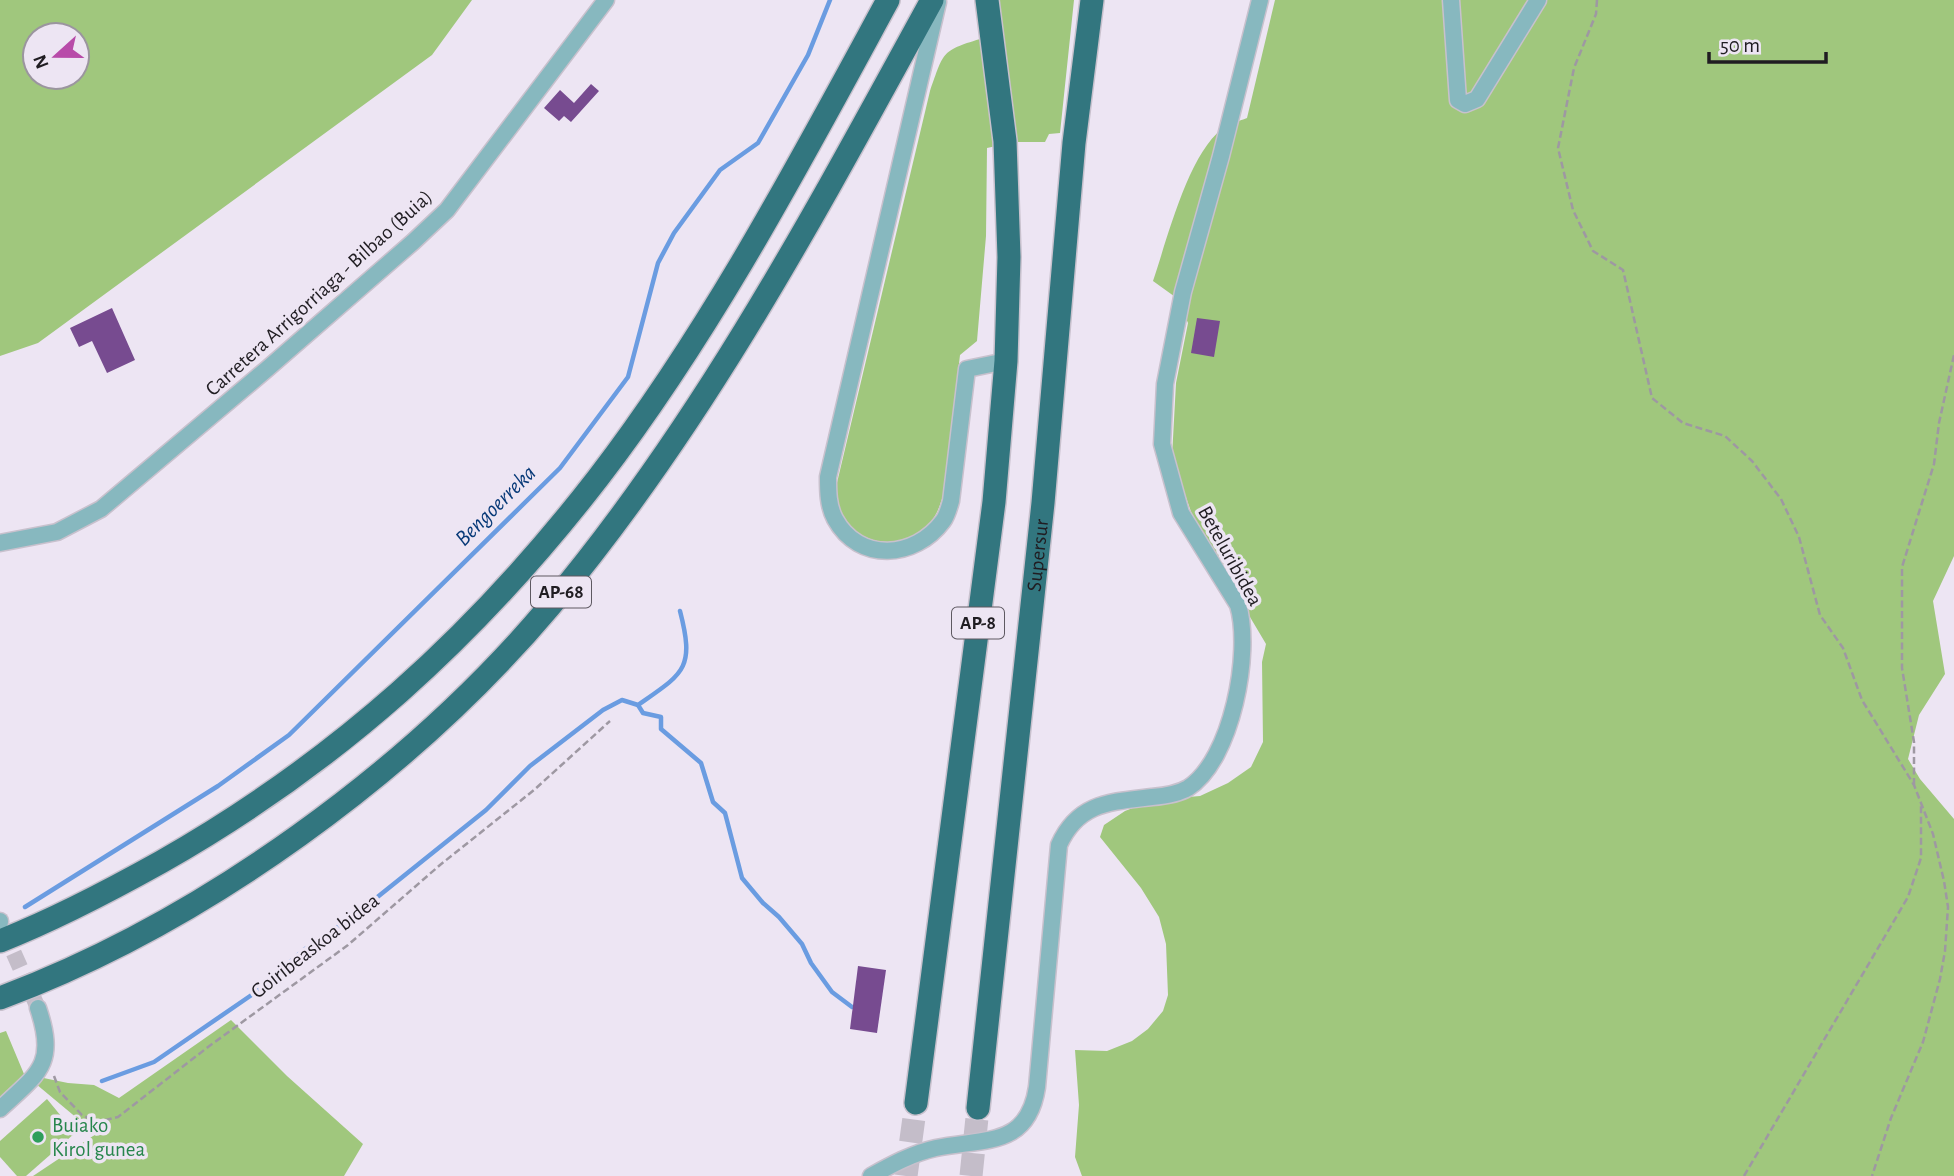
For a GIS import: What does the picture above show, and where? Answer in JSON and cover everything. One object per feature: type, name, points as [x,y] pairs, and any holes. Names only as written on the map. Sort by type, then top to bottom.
[{"type":"highway","name":"AP-68","points":[[0,941],[114,888],[277,791],[377,714],[437,660],[493,603],[558,529],[600,475],[688,347],[773,206],[888,0]]},
{"type":"highway","name":"AP-68","points":[[0,998],[137,934],[240,875],[293,839],[395,760],[452,709],[527,632],[578,571],[631,500],[717,374],[831,183],[932,0]]},
{"type":"highway","name":"AP-8","points":[[916,1103],[994,502],[1006,361],[1009,257],[1005,141],[987,0]]},
{"type":"highway","name":"Supersur","points":[[978,1108],[1043,503],[1074,143],[1091,0]]},
{"type":"street","name":"Carretera Arrigorriaga - Bilbao (Buia)","points":[[0,543],[57,532],[101,509],[413,242],[447,210],[607,0]]},
{"type":"street","points":[[938,0],[828,477],[828,499],[836,520],[849,536],[864,548],[879,552],[906,548],[926,538],[944,520],[951,501],[967,369],[1006,361]]},
{"type":"street","name":"Beteluribidea","points":[[870,1176],[898,1161],[933,1149],[1004,1137],[1015,1132],[1027,1118],[1034,1104],[1059,845],[1066,829],[1080,815],[1104,803],[1167,795],[1187,788],[1202,775],[1219,747],[1237,702],[1243,622],[1238,605],[1181,513],[1161,444],[1166,384],[1182,292],[1222,156],[1260,0]]},
{"type":"street","points":[[1451,0],[1455,85],[1458,100],[1465,104],[1477,99],[1538,0]]},
{"type":"street","points":[[0,1109],[41,1069],[46,1053],[46,1031],[38,1008]]},
{"type":"path","points":[[1597,0],[1596,13],[1574,68],[1558,148],[1573,210],[1593,251],[1623,270],[1652,398],[1683,423],[1725,436],[1752,461],[1781,499],[1799,537],[1820,615],[1843,648],[1862,700],[1914,785],[1933,834],[1944,881],[1948,907],[1945,951],[1932,1013],[1923,1042],[1891,1118],[1872,1176]]},
{"type":"path","points":[[1914,785],[1914,742],[1902,668],[1902,567],[1934,464],[1938,423],[1954,355]]},
{"type":"path","name":"Goiribeaskoa bidea","points":[[46,1053],[60,1092],[82,1115],[97,1122],[118,1117],[208,1046],[348,945],[440,865],[534,790],[610,721]]},
{"type":"path","points":[[1744,1176],[1908,897],[1920,858],[1921,803]]},
{"type":"green space","points":[[0,0],[472,0],[432,55],[38,343],[0,356]]},
{"type":"green space","points":[[985,0],[1074,0],[1060,133],[1049,134],[1045,142],[1015,142],[987,148],[986,236],[977,341],[960,355],[944,492],[935,517],[924,529],[901,540],[876,541],[864,537],[845,520],[838,506],[836,487],[930,91],[945,55],[957,47],[980,39]]},
{"type":"green space","points":[[1275,0],[1954,0],[1954,556],[1933,601],[1945,674],[1919,715],[1908,759],[1920,779],[1954,819],[1954,1176],[1082,1176],[1075,1157],[1079,1105],[1075,1050],[1107,1051],[1132,1041],[1148,1029],[1163,1011],[1168,995],[1166,944],[1159,917],[1141,888],[1100,837],[1104,825],[1125,811],[1153,800],[1200,796],[1228,783],[1251,767],[1263,742],[1262,662],[1266,644],[1196,526],[1172,457],[1176,383],[1188,323],[1178,299],[1153,281],[1180,199],[1199,158],[1222,129],[1247,118]]},
{"type":"green space","points":[[231,1020],[287,1076],[363,1144],[344,1176],[33,1176],[96,1134],[24,1074],[94,1085],[119,1098]]},
{"type":"green space","points":[[6,1031],[24,1074],[0,1097],[0,1033]]},
{"type":"green space","name":"Buiako Kirol gunea","points":[[47,1099],[75,1133],[26,1176],[17,1176],[0,1157],[0,1141]]},
{"type":"building","points":[[591,84],[599,91],[571,122],[564,116],[559,121],[544,108],[560,90],[574,103]]},
{"type":"building","points":[[112,308],[135,360],[107,373],[92,341],[79,347],[70,328]]},
{"type":"building","points":[[1197,318],[1220,321],[1214,357],[1191,353]]},
{"type":"building","points":[[858,966],[886,970],[877,1033],[850,1029]]},
{"type":"waterway","name":"Bengoerreka","points":[[25,907],[218,786],[289,735],[560,468],[628,377],[658,263],[674,233],[720,170],[758,143],[808,55],[830,0]]},
{"type":"waterway","points":[[102,1081],[154,1062],[253,994],[305,949],[355,915],[486,810],[530,766],[603,710],[622,700],[638,705],[666,685],[682,668],[685,658],[686,646],[680,611]]},
{"type":"waterway","points":[[638,705],[643,713],[661,717],[661,729],[701,763],[713,802],[725,813],[742,878],[802,944],[811,963],[832,992],[852,1007]]},
{"type":"tunnel","points":[[4,931],[38,1008]]},
{"type":"tunnel","points":[[906,1176],[916,1103]]},
{"type":"tunnel","points":[[971,1176],[978,1108]]},
{"type":"place","name":"Buiako Kirol gunea","points":[[38,1137]]}]
